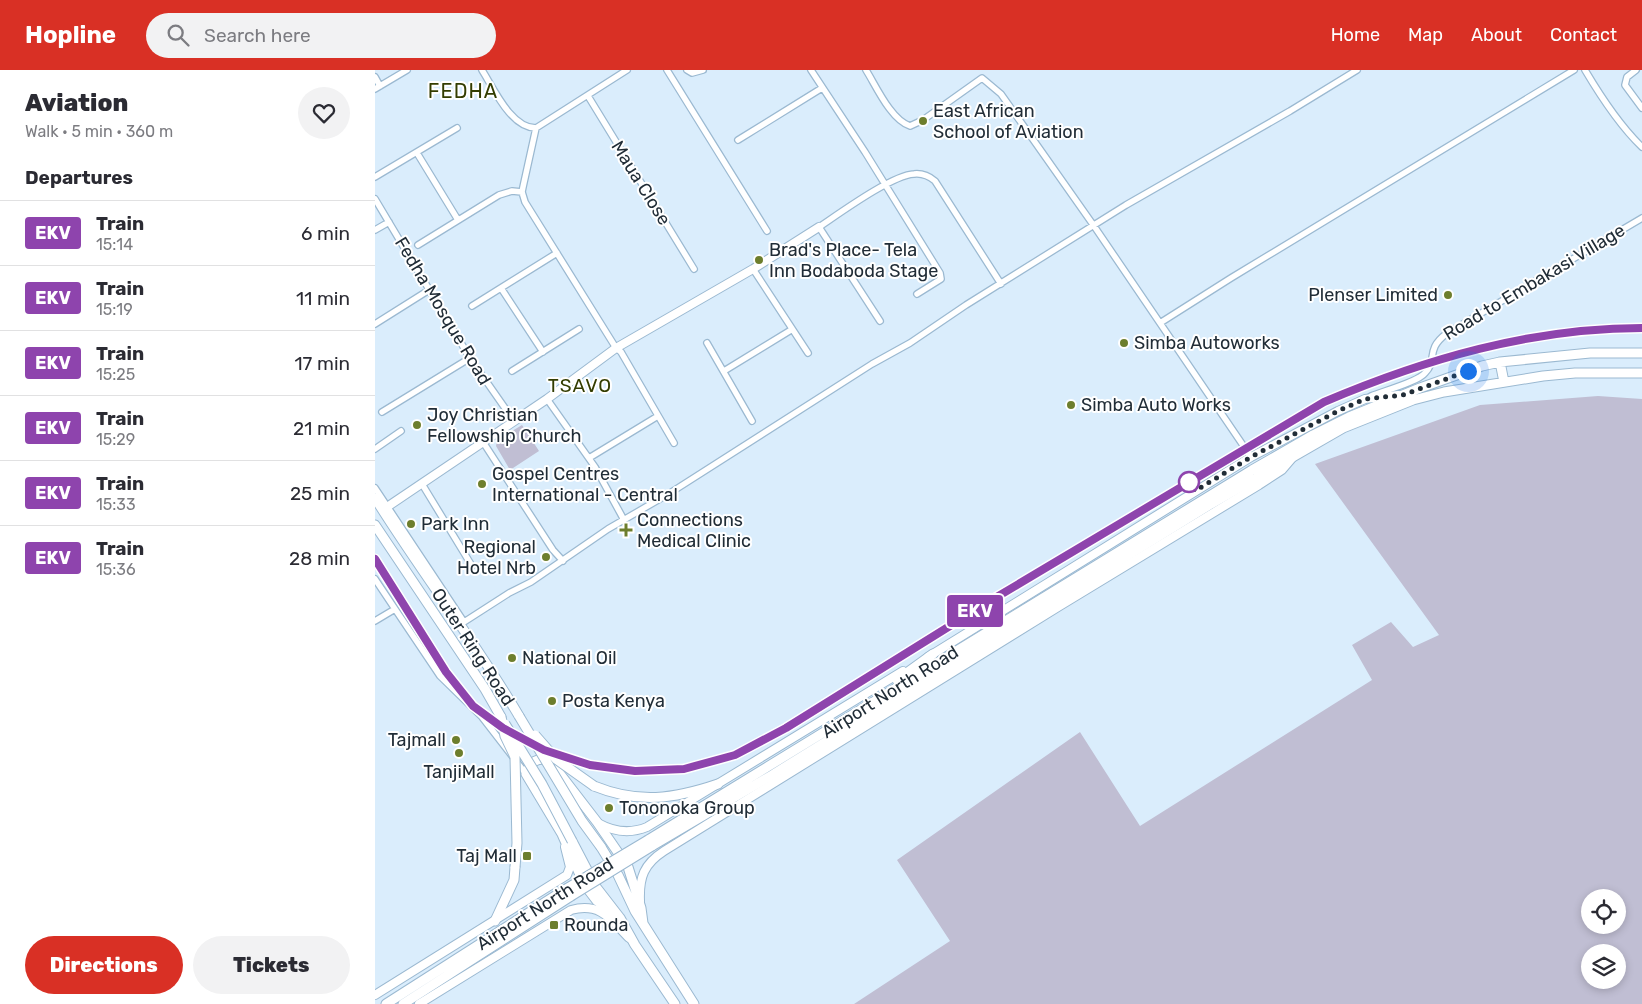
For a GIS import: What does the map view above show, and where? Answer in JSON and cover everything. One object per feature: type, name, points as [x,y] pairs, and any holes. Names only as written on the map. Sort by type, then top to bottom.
[{"type":"main road","points":[[386,510],[616,348],[753,269],[819,226]]},
{"type":"main road","name":"Airport North Road","points":[[769,771],[867,706],[1252,470],[1349,417],[1454,375],[1500,362],[1589,353],[1642,353]]},
{"type":"main road","points":[[1500,362],[1504,382]]},
{"type":"main road","name":"Airport North Road","points":[[403,1004],[435,979],[566,890],[769,771],[1187,518],[1343,428],[1413,400],[1445,392],[1575,373],[1642,373]]},
{"type":"main road","name":"Airport North Road","points":[[597,822],[617,831],[629,832],[640,830],[671,814],[1251,457],[1338,411],[1365,399],[1403,395]]},
{"type":"main road","name":"Airport North Road","points":[[641,908],[641,880],[653,858],[1273,476],[1291,462],[1296,454]]},
{"type":"main road","name":"Outer Ring Road","points":[[375,498],[386,510],[475,646],[582,821],[601,847],[643,923],[694,1004]]},
{"type":"main road","name":"Outer Ring Road","points":[[375,524],[485,689],[546,791],[596,887],[620,918],[635,945],[675,1004]]},
{"type":"main road","points":[[867,706],[889,686],[933,654]]},
{"type":"main road","points":[[519,716],[556,759],[594,786],[608,792],[650,799],[684,794],[718,784]]},
{"type":"main road","points":[[495,921],[514,880],[517,843],[515,757],[505,736],[501,717]]},
{"type":"main road","points":[[620,918],[597,901],[583,884],[562,834],[526,774],[528,768],[535,760],[550,760],[628,867],[641,908],[643,923]]},
{"type":"main road","name":"Airport North Road","points":[[375,995],[567,875],[570,867],[562,834]]},
{"type":"main road","name":"Airport North Road","points":[[419,1004],[571,910],[588,908],[601,912],[613,921],[635,945]]},
{"type":"main road","name":"Airport North Road","points":[[386,1004],[435,979]]},
{"type":"street","points":[[375,77],[377,87],[407,70]]},
{"type":"street","points":[[482,70],[514,118],[528,128],[536,128],[627,70]]},
{"type":"street","points":[[667,70],[767,231]]},
{"type":"street","points":[[687,70],[692,73],[703,70]]},
{"type":"street","points":[[811,70],[865,152],[941,276],[939,280],[917,294]]},
{"type":"street","points":[[866,70],[894,114],[903,124],[910,126],[923,120],[982,78],[1001,94],[1094,226],[1251,457]]},
{"type":"street","points":[[375,488],[386,510],[464,622],[563,561],[623,520],[669,493],[872,364],[911,343],[1094,226],[1357,70]]},
{"type":"street","points":[[1160,323],[1574,70]]},
{"type":"street","points":[[1585,70],[1599,94],[1642,147]]},
{"type":"street","points":[[1636,70],[1627,77],[1625,85],[1642,108]]},
{"type":"street","points":[[738,140],[822,88]]},
{"type":"street","name":"Maua Close","points":[[588,96],[694,269]]},
{"type":"street","points":[[375,177],[457,128]]},
{"type":"street","points":[[536,128],[522,192],[525,202],[616,348],[625,358],[675,443]]},
{"type":"street","points":[[417,153],[458,220]]},
{"type":"street","points":[[880,320],[819,226],[885,185],[910,174],[916,173],[929,176],[935,181],[1001,284]]},
{"type":"street","points":[[418,245],[499,194],[512,191],[522,192]]},
{"type":"street","name":"Fedha Mosque Road","points":[[375,199],[470,358],[514,420]]},
{"type":"street","name":"Road to Embakasi Village","points":[[1365,399],[1424,374],[1431,361],[1432,349],[1437,340],[1642,218]]},
{"type":"street","points":[[375,230],[389,222]]},
{"type":"street","points":[[472,306],[557,253]]},
{"type":"street","points":[[753,269],[791,330],[808,353]]},
{"type":"street","points":[[501,288],[543,352]]},
{"type":"street","points":[[375,324],[429,290]]},
{"type":"street","points":[[512,371],[579,329]]},
{"type":"street","points":[[724,372],[791,330]]},
{"type":"street","points":[[707,343],[752,421]]},
{"type":"street","points":[[382,412],[470,358]]},
{"type":"street","points":[[547,398],[601,476],[623,520]]},
{"type":"street","points":[[589,458],[658,416]]},
{"type":"street","points":[[375,449],[401,431]]},
{"type":"street","points":[[483,442],[553,550],[563,561]]},
{"type":"street","points":[[422,484],[472,566]]},
{"type":"street","points":[[375,579],[440,676],[482,717],[526,774]]},
{"type":"street","points":[[375,621],[395,609]]},
{"type":"shaded area","points":[[1598,396],[1642,399],[1642,1004],[854,1004],[950,941],[897,860],[1080,732],[1140,826],[1372,680],[1352,645],[1391,622],[1413,647],[1439,635],[1315,464],[1480,405]]},
{"type":"shaded area","points":[[522,425],[539,451],[510,470],[496,446],[497,440]]},
{"type":"railway","points":[[375,559],[446,672],[473,705],[503,728],[544,750],[590,765],[635,771],[684,769],[735,755],[786,729],[990,601],[1324,402],[1401,372],[1479,348],[1559,333],[1600,328],[1642,327]]},
{"type":"train","name":"EKV","points":[[375,559],[446,672],[473,706],[503,728],[544,750],[590,765],[635,771],[684,769],[735,755],[786,728],[990,601],[1324,402],[1373,382],[1439,359],[1494,345],[1547,334],[1615,328],[1642,328]]},
{"type":"place","name":"East African School of Aviation","points":[[923,121]]},
{"type":"place","name":"Brad's Place- Tela Inn Bodaboda Stage","points":[[759,260]]},
{"type":"place","name":"Plenser Limited","points":[[1448,295]]},
{"type":"place","name":"Simba Autoworks","points":[[1124,343]]},
{"type":"place","name":"Simba Auto Works","points":[[1071,405]]},
{"type":"place","name":"Joy Christian Fellowship Church","points":[[417,425]]},
{"type":"place","name":"Gospel Centres International - Central","points":[[482,484]]},
{"type":"place","name":"Park Inn","points":[[411,524]]},
{"type":"place","name":"Connections Medical Clinic","points":[[626,530]]},
{"type":"place","name":"Regional Hotel Nrb","points":[[546,557]]},
{"type":"place","name":"National Oil","points":[[512,658]]},
{"type":"place","name":"Posta Kenya","points":[[552,701]]},
{"type":"place","name":"Tajmall","points":[[456,740]]},
{"type":"place","name":"TanjiMall","points":[[459,753]]},
{"type":"place","name":"Tononoka Group","points":[[609,808]]},
{"type":"place","name":"Taj Mall","points":[[527,856]]},
{"type":"place","name":"Rounda","points":[[554,925]]},
{"type":"district","name":"FEDHA","points":[[463,91]]},
{"type":"district","name":"TSAVO","points":[[580,385]]},
{"type":"route","points":[[1189,482],[1195,491],[1251,457],[1338,411],[1365,399],[1403,395],[1468,371]]}]
